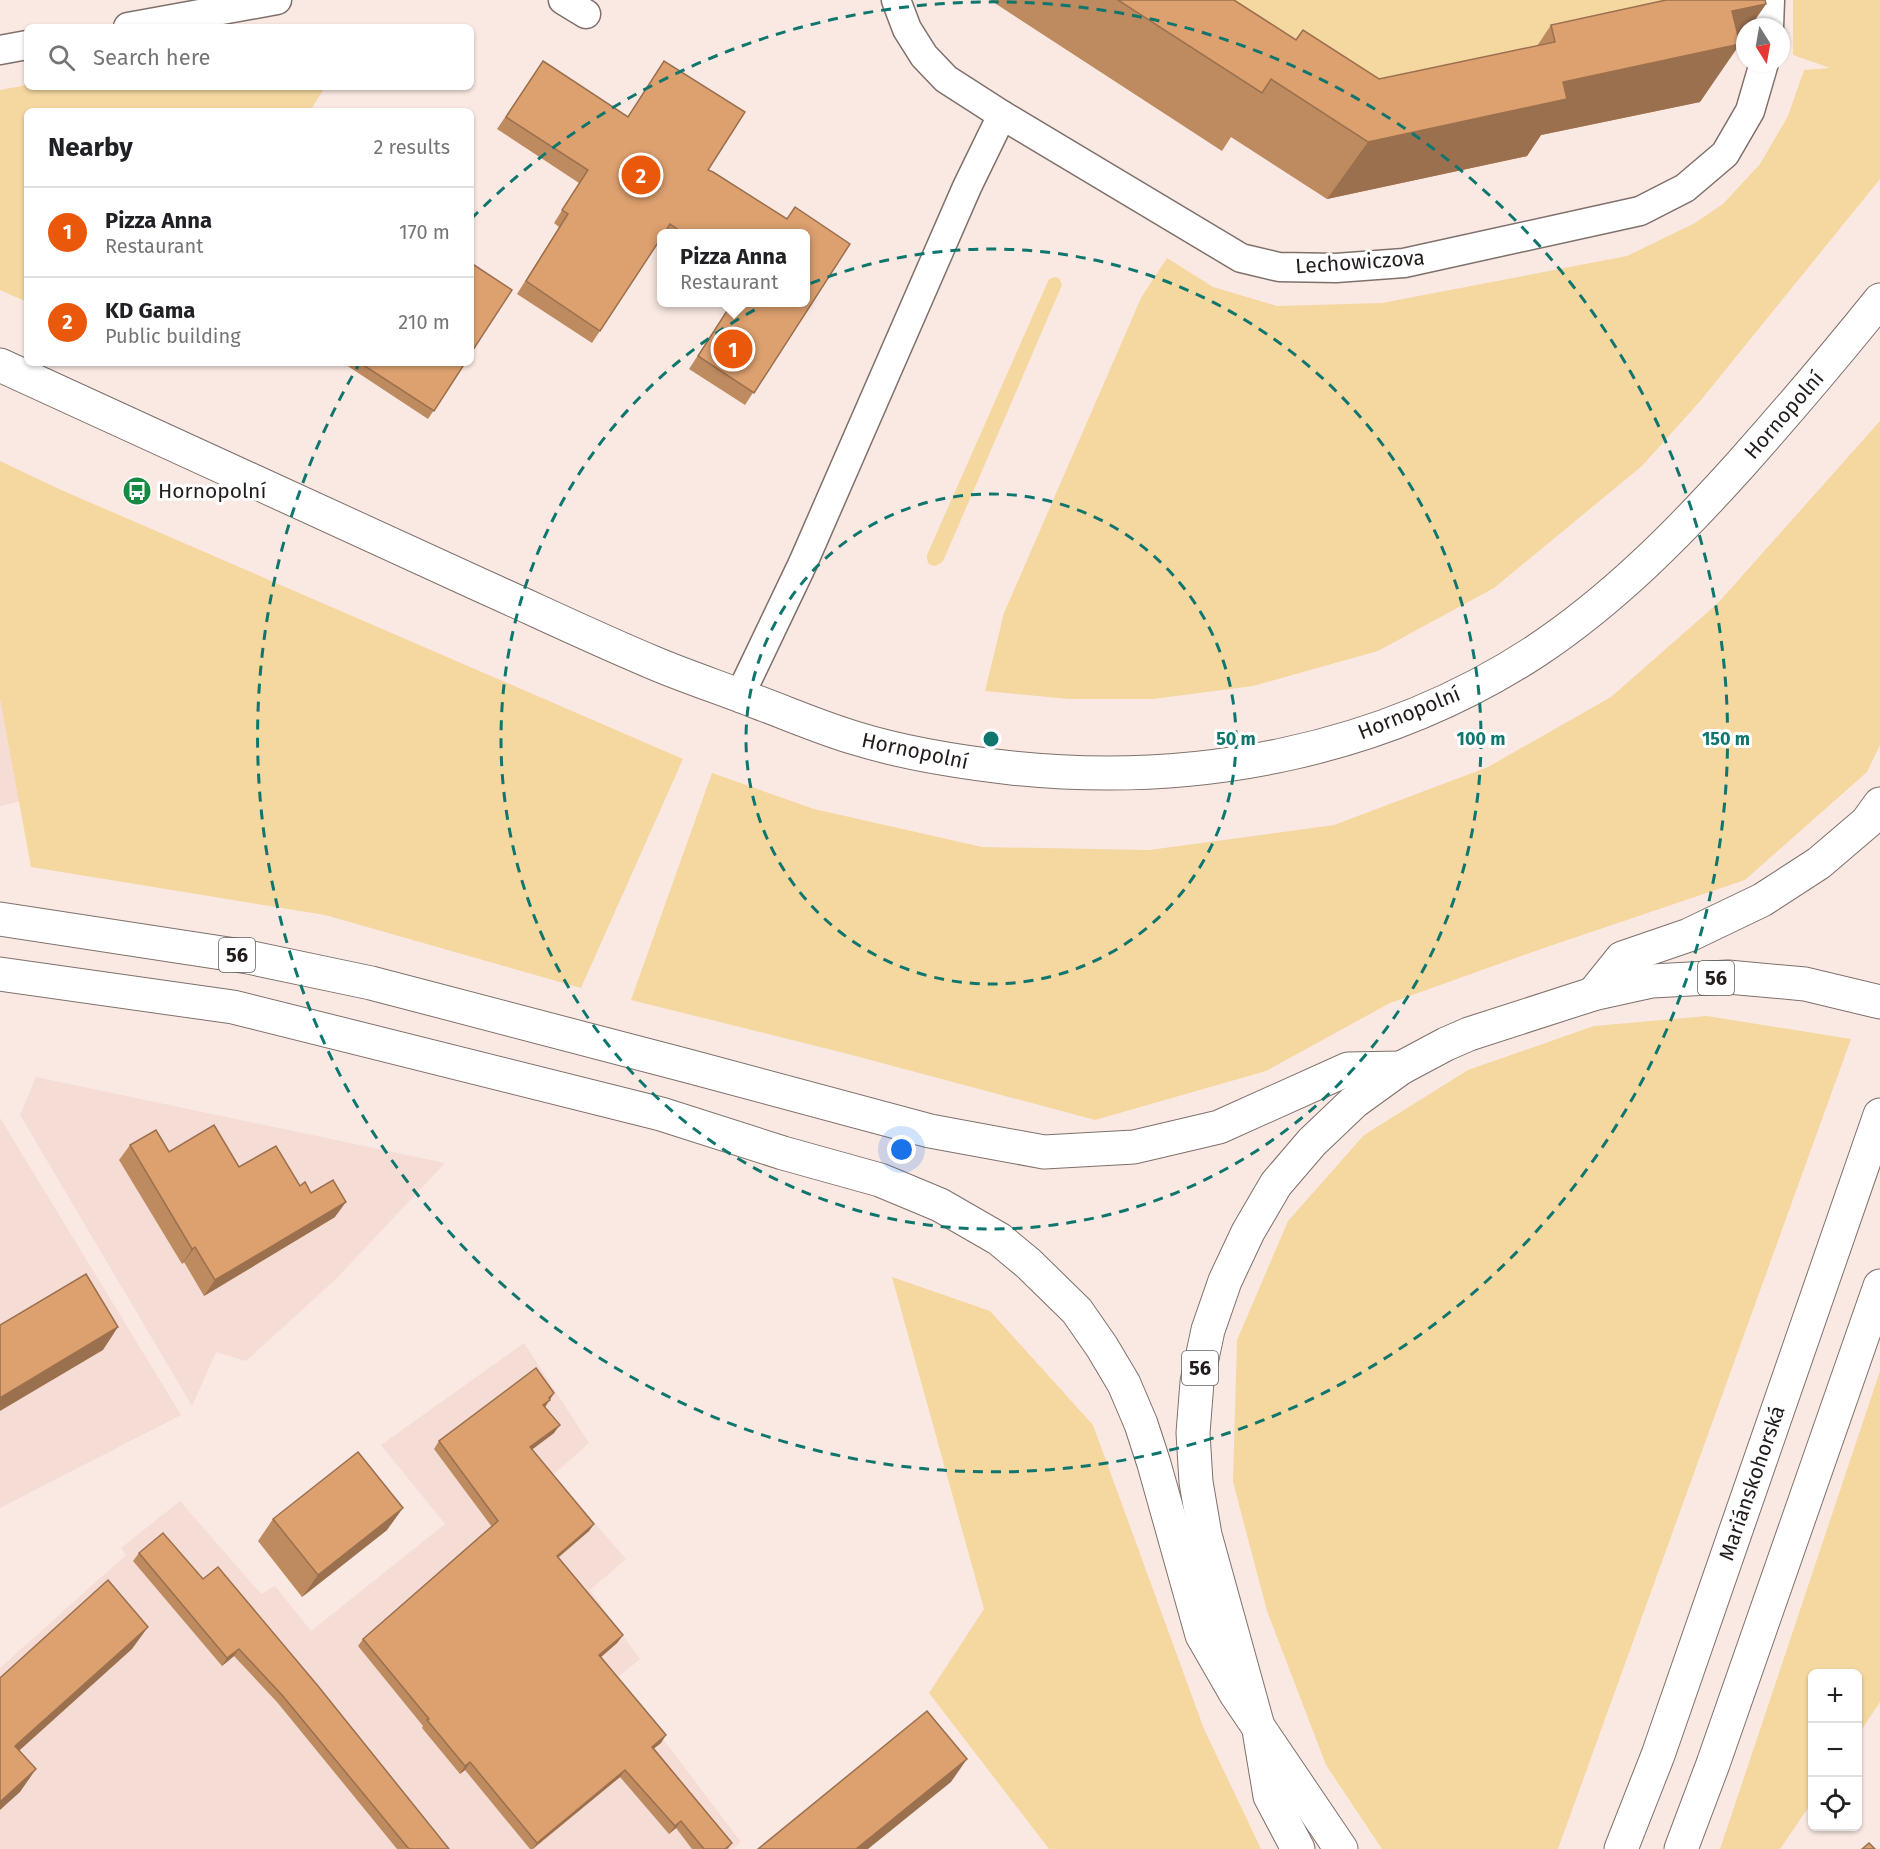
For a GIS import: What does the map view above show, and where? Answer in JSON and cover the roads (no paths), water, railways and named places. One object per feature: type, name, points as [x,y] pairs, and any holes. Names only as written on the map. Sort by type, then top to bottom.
[{"type":"main road","name":"Hornopolní","points":[[0,364],[644,659],[851,738],[915,754],[992,766],[1091,774],[1161,772],[1260,760],[1314,748],[1398,722],[1454,698],[1547,643],[1629,579],[1701,508],[1809,388],[1880,300]]},
{"type":"main road","points":[[1625,972],[1689,935],[1762,900],[1819,863],[1867,822],[1880,804]]},
{"type":"main road","name":"56","points":[[0,919],[248,957],[371,983],[688,1065],[930,1131],[1044,1152],[1134,1147],[1219,1127],[1348,1069],[1401,1068]]},
{"type":"main road","name":"56","points":[[1259,1730],[1205,1535],[1196,1482],[1193,1433],[1197,1382],[1208,1330],[1225,1281],[1248,1232],[1276,1185],[1311,1142],[1354,1102],[1401,1068],[1469,1034],[1593,994],[1625,972],[1652,981],[1728,977],[1805,984],[1880,1002]]},
{"type":"main road","name":"56","points":[[0,974],[233,1007],[661,1114],[783,1153],[880,1180],[940,1205],[999,1239],[1029,1264],[1077,1311],[1124,1383],[1141,1424],[1157,1474],[1202,1635],[1259,1730],[1341,1849]]},
{"type":"main road","name":"Mariánskohorská","points":[[1621,1849],[1658,1755],[1880,1115]]},
{"type":"main road","points":[[1681,1849],[1713,1764],[1880,1286]]},
{"type":"main road","points":[[1259,1730],[1270,1796],[1298,1849]]},
{"type":"street","points":[[145,24],[277,0]]},
{"type":"street","name":"Lechowiczova","points":[[896,0],[907,29],[924,56],[946,79],[1241,258],[1279,267],[1336,268],[1404,263],[1640,211],[1685,188],[1725,154],[1750,111],[1761,72]]},
{"type":"street","points":[[1769,18],[1770,0]]},
{"type":"street","points":[[0,50],[24,46]]},
{"type":"street","points":[[740,695],[806,555],[1002,115]]},
{"type":"place","name":"KD Gama","points":[[641,175]]},
{"type":"place","name":"Pizza Anna","points":[[733,349]]},
{"type":"place","name":"Hornopolní","points":[[137,491]]}]
